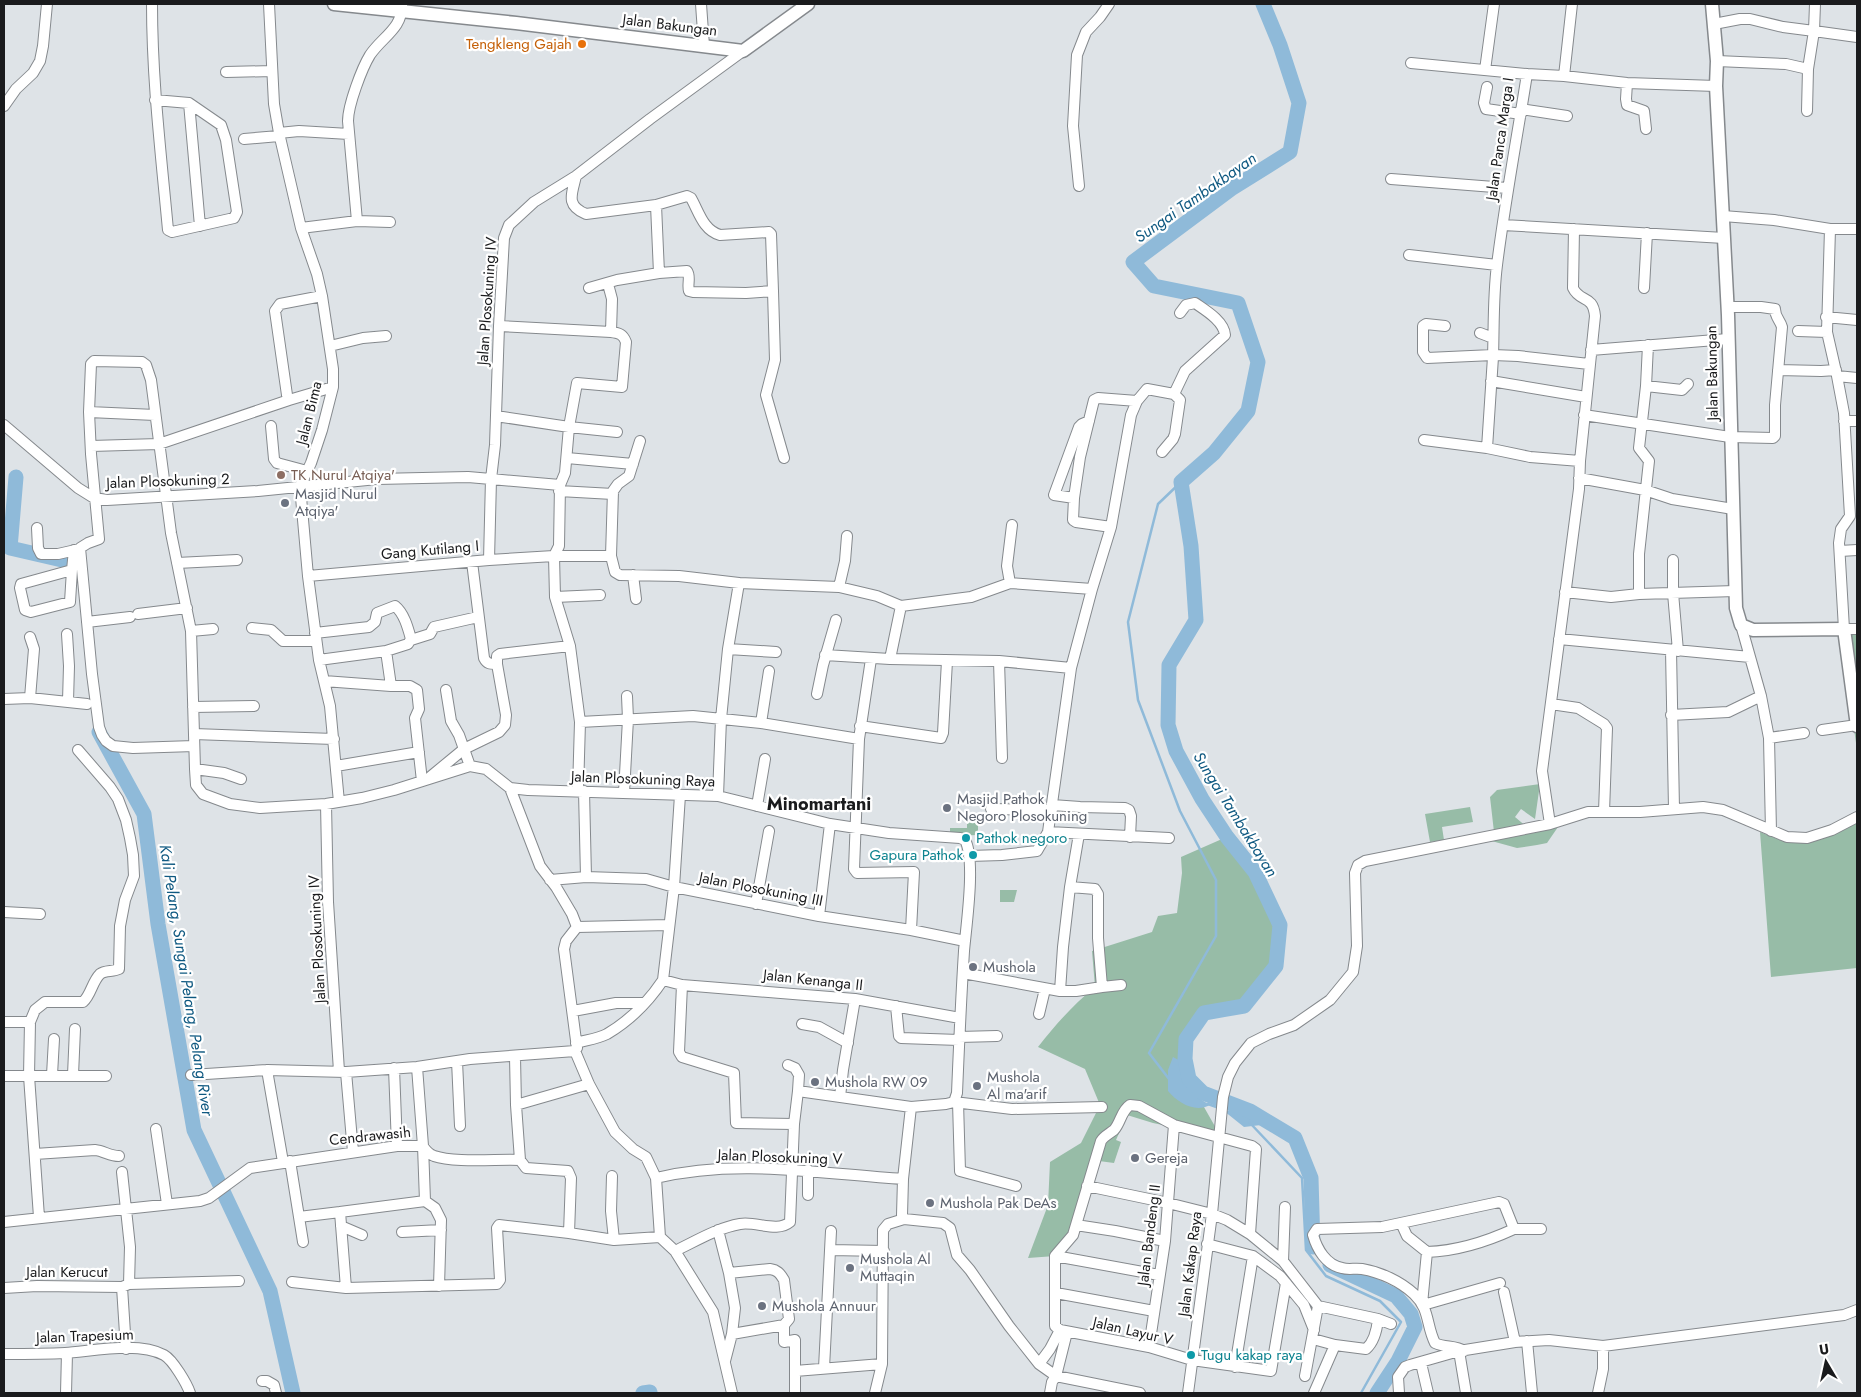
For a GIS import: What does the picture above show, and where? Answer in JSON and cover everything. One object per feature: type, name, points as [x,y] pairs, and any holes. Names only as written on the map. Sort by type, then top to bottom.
[{"type":"main road","name":"Jalan Bakungan","points":[[334,4],[402,7],[743,51]]},
{"type":"main road","points":[[743,51],[808,4]]},
{"type":"main road","name":"Jalan Bakungan","points":[[1712,4],[1717,61],[1716,86],[1727,306],[1735,591],[1736,608],[1741,625]]},
{"type":"main road","points":[[1741,625],[1753,630],[1844,629],[1857,725]]},
{"type":"street","points":[[4,106],[16,88],[32,74],[40,61],[47,4]]},
{"type":"street","points":[[152,4],[152,54],[155,100],[168,230],[172,232],[231,219],[236,216],[237,212],[226,140],[221,125],[189,103],[155,100]]},
{"type":"street","name":"Jalan Bima","points":[[269,4],[274,104],[279,135],[301,228],[322,296],[330,346],[333,387],[322,430],[300,486]]},
{"type":"street","points":[[701,4],[704,46]]},
{"type":"street","points":[[1079,186],[1073,126],[1077,55],[1086,32],[1100,18],[1109,4]]},
{"type":"street","name":"Jalan Panca Marga I","points":[[1487,448],[1493,355],[1493,302],[1507,188],[1514,158],[1527,74],[1485,70],[1494,4]]},
{"type":"street","points":[[1564,76],[1572,4]]},
{"type":"street","points":[[1807,111],[1808,69],[1814,31],[1815,4]]},
{"type":"street","points":[[357,221],[348,110],[368,57],[398,23],[402,7]]},
{"type":"street","points":[[1714,24],[1750,19],[1783,27],[1857,36]]},
{"type":"street","points":[[718,48],[723,64]]},
{"type":"street","name":"Jalan Plosokuning IV","points":[[489,560],[491,479],[496,416],[504,238],[509,225],[534,202],[576,176],[723,64],[743,51]]},
{"type":"street","points":[[1717,61],[1786,64],[1808,69]]},
{"type":"street","points":[[1411,63],[1485,70]]},
{"type":"street","points":[[226,72],[272,72]]},
{"type":"street","points":[[1527,74],[1627,83],[1716,86]]},
{"type":"street","points":[[1627,83],[1627,105],[1644,111],[1646,130]]},
{"type":"street","points":[[1487,87],[1484,103],[1486,109],[1567,116]]},
{"type":"street","points":[[189,103],[200,226]]},
{"type":"street","points":[[244,139],[299,131],[349,134]]},
{"type":"street","points":[[576,176],[572,206],[586,214],[656,205],[690,197],[704,223],[713,233],[720,235],[769,232],[771,234],[775,360],[766,395],[784,458]]},
{"type":"street","points":[[1391,178],[1507,188]]},
{"type":"street","points":[[656,205],[659,273]]},
{"type":"street","points":[[1723,216],[1774,220],[1830,229],[1857,229]]},
{"type":"street","points":[[301,228],[357,221],[390,222]]},
{"type":"street","points":[[1503,225],[1724,238]]},
{"type":"street","points":[[1574,229],[1573,288],[1576,294],[1589,300],[1593,306],[1595,316],[1579,478],[1542,771],[1550,824],[1588,812],[1704,807],[1723,810],[1787,837],[1807,838],[1832,830],[1857,817]]},
{"type":"street","points":[[1830,229],[1827,332],[1837,373],[1844,421],[1850,516],[1841,529],[1840,551],[1844,629],[1857,629]]},
{"type":"street","points":[[1644,288],[1647,233]]},
{"type":"street","points":[[1409,256],[1497,265]]},
{"type":"street","points":[[589,288],[617,280],[659,273],[687,271],[689,273],[688,288],[689,291],[693,292],[746,293],[773,291]]},
{"type":"street","points":[[608,284],[612,298],[611,332]]},
{"type":"street","points":[[287,394],[275,311],[277,306],[322,296]]},
{"type":"street","points":[[1174,394],[1185,371],[1225,335],[1223,328],[1195,302],[1186,306],[1180,313]]},
{"type":"street","points":[[1584,414],[1730,437],[1769,439],[1775,436],[1775,405],[1782,327],[1775,314],[1776,309],[1727,306]]},
{"type":"street","points":[[1826,316],[1857,320]]},
{"type":"street","points":[[1444,326],[1426,324],[1422,326],[1423,352],[1425,357],[1518,356],[1589,364]]},
{"type":"street","points":[[499,326],[620,333],[626,342],[622,387],[576,383],[569,427],[565,473],[560,488],[559,546],[554,556],[555,597],[570,646],[580,722],[581,791],[586,877]]},
{"type":"street","points":[[1798,331],[1827,332]]},
{"type":"street","points":[[1480,333],[1493,338]]},
{"type":"street","points":[[330,346],[363,338],[386,336]]},
{"type":"street","points":[[1591,350],[1728,339]]},
{"type":"street","points":[[1638,594],[1645,490],[1649,461],[1639,448],[1646,386],[1648,345]]},
{"type":"street","points":[[38,528],[40,553],[51,555],[77,549],[88,542],[99,539],[94,498],[89,412],[91,364],[100,360],[142,362],[146,365],[151,380],[166,498],[177,563],[188,608],[191,631],[196,784],[203,794],[230,804],[260,808],[326,804],[394,790],[470,766],[486,769],[510,788],[540,866],[572,914],[577,927]]},
{"type":"street","points":[[1778,370],[1821,371],[1857,378]]},
{"type":"street","points":[[1491,381],[1586,397]]},
{"type":"street","points":[[1646,386],[1682,390],[1688,384]]},
{"type":"street","points":[[91,446],[159,444],[333,387]]},
{"type":"street","points":[[1016,1186],[960,1171],[956,1093],[968,911],[969,856],[1037,851],[1048,832],[1071,668],[1111,527],[1131,415],[1137,401],[1147,389],[1174,394],[1180,400],[1173,439],[1162,452]]},
{"type":"street","points":[[1111,527],[1076,522],[1073,518],[1080,457],[1094,400],[1098,398],[1137,401]]},
{"type":"street","points":[[89,412],[155,416]]},
{"type":"street","points":[[496,416],[617,432]]},
{"type":"street","points":[[1844,421],[1857,420]]},
{"type":"street","points":[[1074,498],[1054,495],[1080,427],[1089,421]]},
{"type":"street","name":"Jalan Plosokuning 2","points":[[4,425],[78,488],[94,498],[107,500],[166,498],[300,486]]},
{"type":"street","points":[[271,426],[274,459],[277,463],[307,472]]},
{"type":"street","points":[[1424,440],[1487,448],[1530,457],[1580,461]]},
{"type":"street","points":[[640,441],[629,476],[615,487],[613,494],[611,556],[615,572],[620,575],[679,576],[739,583],[839,587],[877,596],[901,606],[971,597],[1010,583],[1092,589]]},
{"type":"street","points":[[567,458],[633,464]]},
{"type":"street","points":[[340,802],[330,706],[319,660],[308,576],[300,486],[385,478],[468,477],[613,494]]},
{"type":"street","points":[[1579,478],[1645,490],[1672,499],[1733,509]]},
{"type":"street","points":[[1010,583],[1007,566],[1012,525]]},
{"type":"street","points":[[839,587],[845,561],[846,536]]},
{"type":"street","points":[[72,570],[21,584],[20,588],[25,610],[32,612],[70,602],[72,570],[77,549]]},
{"type":"street","points":[[77,549],[99,727],[106,740],[113,746],[133,748],[194,746]]},
{"type":"street","points":[[1840,551],[1857,550]]},
{"type":"street","name":"Gang Kutilang I","points":[[308,576],[489,560],[554,556],[611,556]]},
{"type":"street","points":[[177,563],[237,560]]},
{"type":"street","points":[[1673,560],[1674,650],[1671,716],[1674,809]]},
{"type":"street","points":[[472,562],[484,658],[486,662],[497,664]]},
{"type":"street","points":[[633,575],[636,599]]},
{"type":"street","points":[[718,796],[721,719],[728,649],[739,583]]},
{"type":"street","points":[[1565,592],[1611,596],[1735,591]]},
{"type":"street","points":[[555,597],[600,595]]},
{"type":"street","points":[[252,628],[271,630],[283,641],[316,637],[369,627],[374,622],[376,614],[395,606],[405,622],[411,640]]},
{"type":"street","points":[[890,659],[901,606]]},
{"type":"street","points":[[87,622],[188,608]]},
{"type":"street","points":[[319,660],[386,651],[430,634],[434,627],[478,617]]},
{"type":"street","points":[[817,694],[825,655],[836,620]]},
{"type":"street","points":[[1741,625],[1761,696],[1769,738],[1771,830]]},
{"type":"street","points":[[191,631],[213,629]]},
{"type":"street","points":[[67,634],[69,666],[68,701]]},
{"type":"street","points":[[30,637],[34,649],[31,698]]},
{"type":"street","points":[[1559,639],[1750,657]]},
{"type":"street","points":[[424,780],[465,751],[499,732],[505,725],[506,715],[497,656],[500,654],[570,646]]},
{"type":"street","points":[[728,649],[776,652]]},
{"type":"street","points":[[386,651],[391,686]]},
{"type":"street","points":[[825,655],[871,659],[999,661],[1071,668]]},
{"type":"street","points":[[871,659],[859,739],[855,871],[857,873],[914,872],[911,930]]},
{"type":"street","points":[[860,726],[941,738],[943,732],[947,661]]},
{"type":"street","points":[[999,661],[1002,758]]},
{"type":"street","points":[[760,723],[769,671]]},
{"type":"street","points":[[324,681],[410,686],[417,690],[419,709],[415,718],[424,780]]},
{"type":"street","points":[[446,690],[451,721],[459,734],[470,766]]},
{"type":"street","points":[[624,793],[628,719],[627,696]]},
{"type":"street","points":[[1671,716],[1732,711],[1761,696]]},
{"type":"street","points":[[4,699],[31,698],[87,704]]},
{"type":"street","points":[[1551,704],[1578,708],[1604,724],[1607,728],[1604,812]]},
{"type":"street","points":[[193,707],[254,706]]},
{"type":"street","points":[[580,722],[693,716],[760,723],[859,739]]},
{"type":"street","points":[[1822,730],[1857,725]]},
{"type":"street","points":[[1769,738],[1804,733]]},
{"type":"street","points":[[194,734],[334,739]]},
{"type":"street","points":[[39,1217],[29,1076],[30,1022],[36,1010],[45,1002],[83,1002],[98,976],[104,972],[119,969],[120,926],[125,900],[134,876],[134,855],[126,820],[118,800],[110,787],[78,750]]},
{"type":"street","points":[[336,766],[419,752]]},
{"type":"street","points":[[757,806],[765,759]]},
{"type":"street","points":[[195,769],[224,773],[242,779]]},
{"type":"street","name":"Jalan Plosokuning Raya","points":[[510,788],[718,796],[830,824],[889,833],[960,838],[965,840],[969,856]]},
{"type":"street","points":[[191,1075],[267,1070],[343,1072],[417,1067],[457,1061],[515,1057],[572,1050],[607,1034],[636,1012],[663,980],[674,887],[680,794]]},
{"type":"street","name":"Jalan Plosokuning IV","points":[[326,804],[328,902],[343,1072],[353,1152]]},
{"type":"street","points":[[991,809],[1052,807],[1125,808],[1129,810],[1131,816],[1130,837]]},
{"type":"street","points":[[819,916],[830,824]]},
{"type":"street","name":"Jalan Kakap Raya","points":[[1188,1393],[1212,1214],[1223,1097],[1228,1077],[1235,1063],[1251,1043],[1294,1025],[1330,1000],[1353,972],[1357,946],[1355,873],[1358,866],[1365,861],[1550,824]]},
{"type":"street","points":[[756,904],[770,831]]},
{"type":"street","points":[[1048,832],[1169,838]]},
{"type":"street","points":[[1060,991],[1062,946],[1079,834]]},
{"type":"street","name":"Jalan Plosokuning III","points":[[550,880],[586,877],[646,879],[674,887],[756,904],[965,941]]},
{"type":"street","points":[[1070,887],[1095,889],[1098,894],[1098,938],[1102,987]]},
{"type":"street","points":[[4,912],[40,914]]},
{"type":"street","points":[[577,927],[669,925]]},
{"type":"street","points":[[577,927],[566,941],[564,949],[577,1048],[589,1084],[615,1132],[633,1149],[646,1157],[656,1178],[660,1238]]},
{"type":"street","points":[[963,972],[1060,991],[1076,991],[1121,985]]},
{"type":"street","name":"Jalan Kenanga II","points":[[663,980],[682,984],[855,999],[960,1018]]},
{"type":"street","points":[[682,984],[679,1052],[682,1057],[734,1074],[736,1123],[794,1124]]},
{"type":"street","points":[[1040,1014],[1045,989]]},
{"type":"street","points":[[840,1097],[855,999]]},
{"type":"street","points":[[573,1011],[616,1003],[644,1003]]},
{"type":"street","points":[[896,1006],[899,1036],[901,1038],[997,1036]]},
{"type":"street","points":[[4,1022],[30,1022]]},
{"type":"street","points":[[802,1024],[819,1027],[848,1043]]},
{"type":"street","points":[[73,1075],[74,1028]]},
{"type":"street","points":[[52,1075],[54,1039]]},
{"type":"street","points":[[515,1057],[520,1160]]},
{"type":"street","points":[[457,1061],[460,1126]]},
{"type":"street","points":[[675,1251],[718,1230],[741,1224],[775,1227],[787,1224],[791,1219],[791,1170],[798,1071],[788,1065]]},
{"type":"street","points":[[417,1067],[425,1201]]},
{"type":"street","points":[[394,1068],[397,1146]]},
{"type":"street","points":[[267,1070],[300,1217],[303,1242]]},
{"type":"street","points":[[4,1076],[106,1076]]},
{"type":"street","points":[[516,1105],[589,1084]]},
{"type":"street","points":[[798,1091],[911,1107],[956,1102],[1012,1108],[1102,1107]]},
{"type":"street","points":[[1064,1331],[1055,1326],[1055,1256],[1073,1235],[1101,1141],[1114,1129],[1128,1106],[1133,1104],[1139,1106],[1174,1125],[1252,1146],[1256,1149],[1250,1234]]},
{"type":"street","points":[[904,1219],[901,1207],[911,1107]]},
{"type":"street","name":"Jalan Bandeng II","points":[[1149,1348],[1165,1241],[1174,1125]]},
{"type":"street","points":[[4,1222],[167,1204],[156,1129]]},
{"type":"street","name":"Cendrawasih","points":[[167,1204],[200,1201],[209,1198],[250,1168],[397,1146],[423,1146],[427,1152],[434,1156],[453,1160],[520,1160],[526,1168],[568,1171],[571,1178],[570,1233]]},
{"type":"street","points":[[35,1154],[95,1150],[112,1156],[119,1156]]},
{"type":"street","name":"Jalan Plosokuning V","points":[[656,1178],[680,1173],[728,1168],[808,1170],[904,1179]]},
{"type":"street","points":[[808,1170],[808,1195]]},
{"type":"street","points":[[122,1172],[130,1247],[123,1311],[126,1349]]},
{"type":"street","points":[[612,1176],[611,1211],[614,1240]]},
{"type":"street","points":[[1087,1186],[1168,1203],[1212,1214],[1227,1220],[1250,1234],[1283,1261],[1318,1306],[1378,1319],[1391,1324]]},
{"type":"street","points":[[300,1217],[425,1201],[435,1208],[441,1220],[439,1286]]},
{"type":"street","points":[[1423,1304],[1405,1286],[1380,1274],[1361,1269],[1341,1268],[1327,1260],[1316,1247],[1313,1235],[1317,1229],[1372,1228],[1501,1203],[1504,1204],[1514,1229]]},
{"type":"street","points":[[1283,1261],[1285,1207]]},
{"type":"street","points":[[340,1212],[346,1288]]},
{"type":"street","points":[[875,1393],[882,1364],[885,1227],[904,1219],[943,1223],[950,1228],[957,1255],[970,1270],[1030,1355],[1039,1364],[1056,1376],[1140,1393]]},
{"type":"street","points":[[1401,1223],[1407,1236],[1427,1252],[1454,1249],[1497,1237],[1514,1229],[1541,1229]]},
{"type":"street","points":[[292,1282],[346,1288],[499,1283],[497,1228],[499,1225],[614,1240],[660,1238],[675,1251],[713,1312],[732,1393]]},
{"type":"street","points":[[1076,1225],[1165,1241]]},
{"type":"street","points":[[341,1226],[362,1235]]},
{"type":"street","points":[[402,1232],[441,1230]]},
{"type":"street","points":[[718,1230],[729,1273],[735,1308],[732,1334],[725,1362]]},
{"type":"street","points":[[824,1368],[831,1231]]},
{"type":"street","points":[[1207,1244],[1253,1256],[1280,1276],[1304,1305],[1309,1314],[1313,1334]]},
{"type":"street","points":[[830,1250],[884,1251]]},
{"type":"street","points":[[1427,1252],[1423,1304],[1435,1343],[1442,1346],[1461,1348],[1466,1393]]},
{"type":"street","points":[[1055,1256],[1159,1275]]},
{"type":"street","points":[[1234,1367],[1253,1256]]},
{"type":"street","points":[[729,1273],[770,1269],[775,1270],[784,1280],[789,1319],[784,1325],[784,1342],[795,1340],[795,1393]]},
{"type":"street","name":"Jalan Kerucut","points":[[4,1288],[126,1286],[239,1281]]},
{"type":"street","name":"Jalan Layur V","points":[[1064,1331],[1149,1348],[1192,1360],[1271,1371],[1286,1283]]},
{"type":"street","points":[[1423,1304],[1502,1288],[1515,1342]]},
{"type":"street","points":[[1056,1293],[1154,1311]]},
{"type":"street","points":[[1305,1376],[1318,1306]]},
{"type":"street","points":[[1399,1393],[1398,1377],[1402,1370],[1410,1365],[1462,1351],[1526,1340],[1549,1340],[1603,1346],[1844,1315],[1857,1310]]},
{"type":"street","points":[[1313,1334],[1335,1345],[1366,1349],[1370,1346],[1377,1330],[1378,1319]]},
{"type":"street","points":[[732,1334],[784,1325]]},
{"type":"street","points":[[1039,1364],[1064,1331]]},
{"type":"street","points":[[1050,1393],[1052,1382],[1056,1376],[1064,1331]]},
{"type":"street","points":[[1526,1340],[1532,1393]]},
{"type":"street","points":[[1314,1393],[1335,1345]]},
{"type":"street","points":[[1598,1393],[1603,1369],[1603,1346]]},
{"type":"street","name":"Jalan Trapesium","points":[[4,1354],[108,1349],[155,1351],[166,1356],[179,1372],[190,1393]]},
{"type":"street","points":[[66,1393],[67,1352]]},
{"type":"street","points":[[1421,1363],[1428,1393]]},
{"type":"street","points":[[795,1371],[882,1364]]},
{"type":"street","points":[[262,1381],[267,1381],[274,1385],[276,1393]]},
{"type":"green space","points":[[1840,632],[1857,632],[1857,748],[1856,743]]},
{"type":"green space","points":[[1540,784],[1535,819],[1521,809],[1515,817],[1528,828],[1494,832],[1490,797],[1497,790]]},
{"type":"green space","points":[[1470,807],[1473,822],[1442,827],[1444,840],[1430,842],[1425,814]]},
{"type":"green space","points":[[978,815],[978,835],[950,836],[950,828],[967,828],[967,816]]},
{"type":"green space","points":[[1857,818],[1857,968],[1771,977],[1760,832],[1780,840],[1805,840]]},
{"type":"green space","points":[[1539,827],[1558,827],[1547,843],[1537,845],[1517,848],[1488,840]]},
{"type":"green space","points":[[1222,839],[1250,873],[1275,927],[1271,969],[1243,1004],[1203,1010],[1181,1041],[1183,1081],[1200,1100],[1221,1137],[1153,1123],[1127,1115],[1116,1140],[1121,1142],[1114,1163],[1099,1161],[1074,1236],[1055,1256],[1028,1258],[1048,1205],[1050,1162],[1081,1143],[1100,1105],[1085,1069],[1038,1047],[1065,1015],[1095,987],[1092,951],[1152,932],[1158,916],[1177,913],[1182,873],[1181,857]]},
{"type":"green space","points":[[1000,890],[1017,890],[1014,902],[1000,902]]},
{"type":"water","points":[[1173,1057],[1182,1062],[1183,1081],[1200,1099],[1210,1105],[1199,1108],[1187,1106],[1168,1091],[1168,1070]]},
{"type":"water","points":[[1224,1111],[1250,1111],[1265,1119],[1261,1125],[1244,1127]]},
{"type":"waterway","name":"Sungai Tambakbayan","points":[[1263,4],[1280,45],[1299,103],[1290,152],[1231,189],[1133,262],[1154,286],[1238,303],[1258,362],[1248,411],[1214,453],[1181,482],[1191,546],[1196,620],[1169,665],[1168,725],[1176,751],[1202,799],[1227,837],[1255,872],[1280,925],[1276,966],[1244,1006],[1204,1013],[1186,1039],[1185,1059],[1189,1079],[1203,1093],[1250,1111],[1295,1138],[1311,1178],[1313,1247]]},
{"type":"waterway","name":"Kali Pelang, Sungai Pelang, Pelang River","points":[[16,477],[10,548],[62,560]]},
{"type":"waterway","points":[[1169,1079],[1149,1053],[1216,936],[1216,880],[1180,811],[1138,700],[1128,622],[1158,504],[1181,482]]},
{"type":"waterway","name":"Kali Pelang, Sungai Pelang, Pelang River","points":[[99,732],[144,814],[158,924],[194,1130],[270,1291],[293,1393]]},
{"type":"waterway","points":[[1208,1104],[1219,1108]]},
{"type":"waterway","points":[[1250,1123],[1302,1178],[1306,1250],[1326,1276],[1380,1301],[1401,1322],[1361,1393]]},
{"type":"waterway","name":"Sungai Tambakbayan","points":[[1330,1265],[1396,1296],[1411,1314],[1415,1327],[1398,1361],[1377,1393]]},
{"type":"waterway","name":"Kali Pelang, Sungai Pelang, Pelang River","points":[[643,1393],[650,1393]]},
{"type":"place","name":"Tengkleng Gajah","points":[[582,44]]},
{"type":"place","name":"TK Nurul Atqiya'","points":[[281,475]]},
{"type":"place","name":"Masjid Nurul Atqiya'","points":[[285,503]]},
{"type":"place","name":"Masjid Pathok Negoro Plosokuning","points":[[947,808]]},
{"type":"place","name":"Pathok negoro","points":[[966,838]]},
{"type":"place","name":"Gapura Pathok","points":[[973,855]]},
{"type":"place","name":"Mushola","points":[[973,967]]},
{"type":"place","name":"Mushola RW 09","points":[[815,1082]]},
{"type":"place","name":"Mushola Al ma'arif","points":[[977,1086]]},
{"type":"place","name":"Gereja","points":[[1135,1158]]},
{"type":"place","name":"Mushola Pak DeAs","points":[[930,1203]]},
{"type":"place","name":"Mushola Al Muttaqin","points":[[850,1268]]},
{"type":"place","name":"Mushola Annuur","points":[[762,1306]]},
{"type":"place","name":"Tugu kakap raya","points":[[1191,1355]]},
{"type":"district","name":"Minomartani","points":[[819,804]]}]
